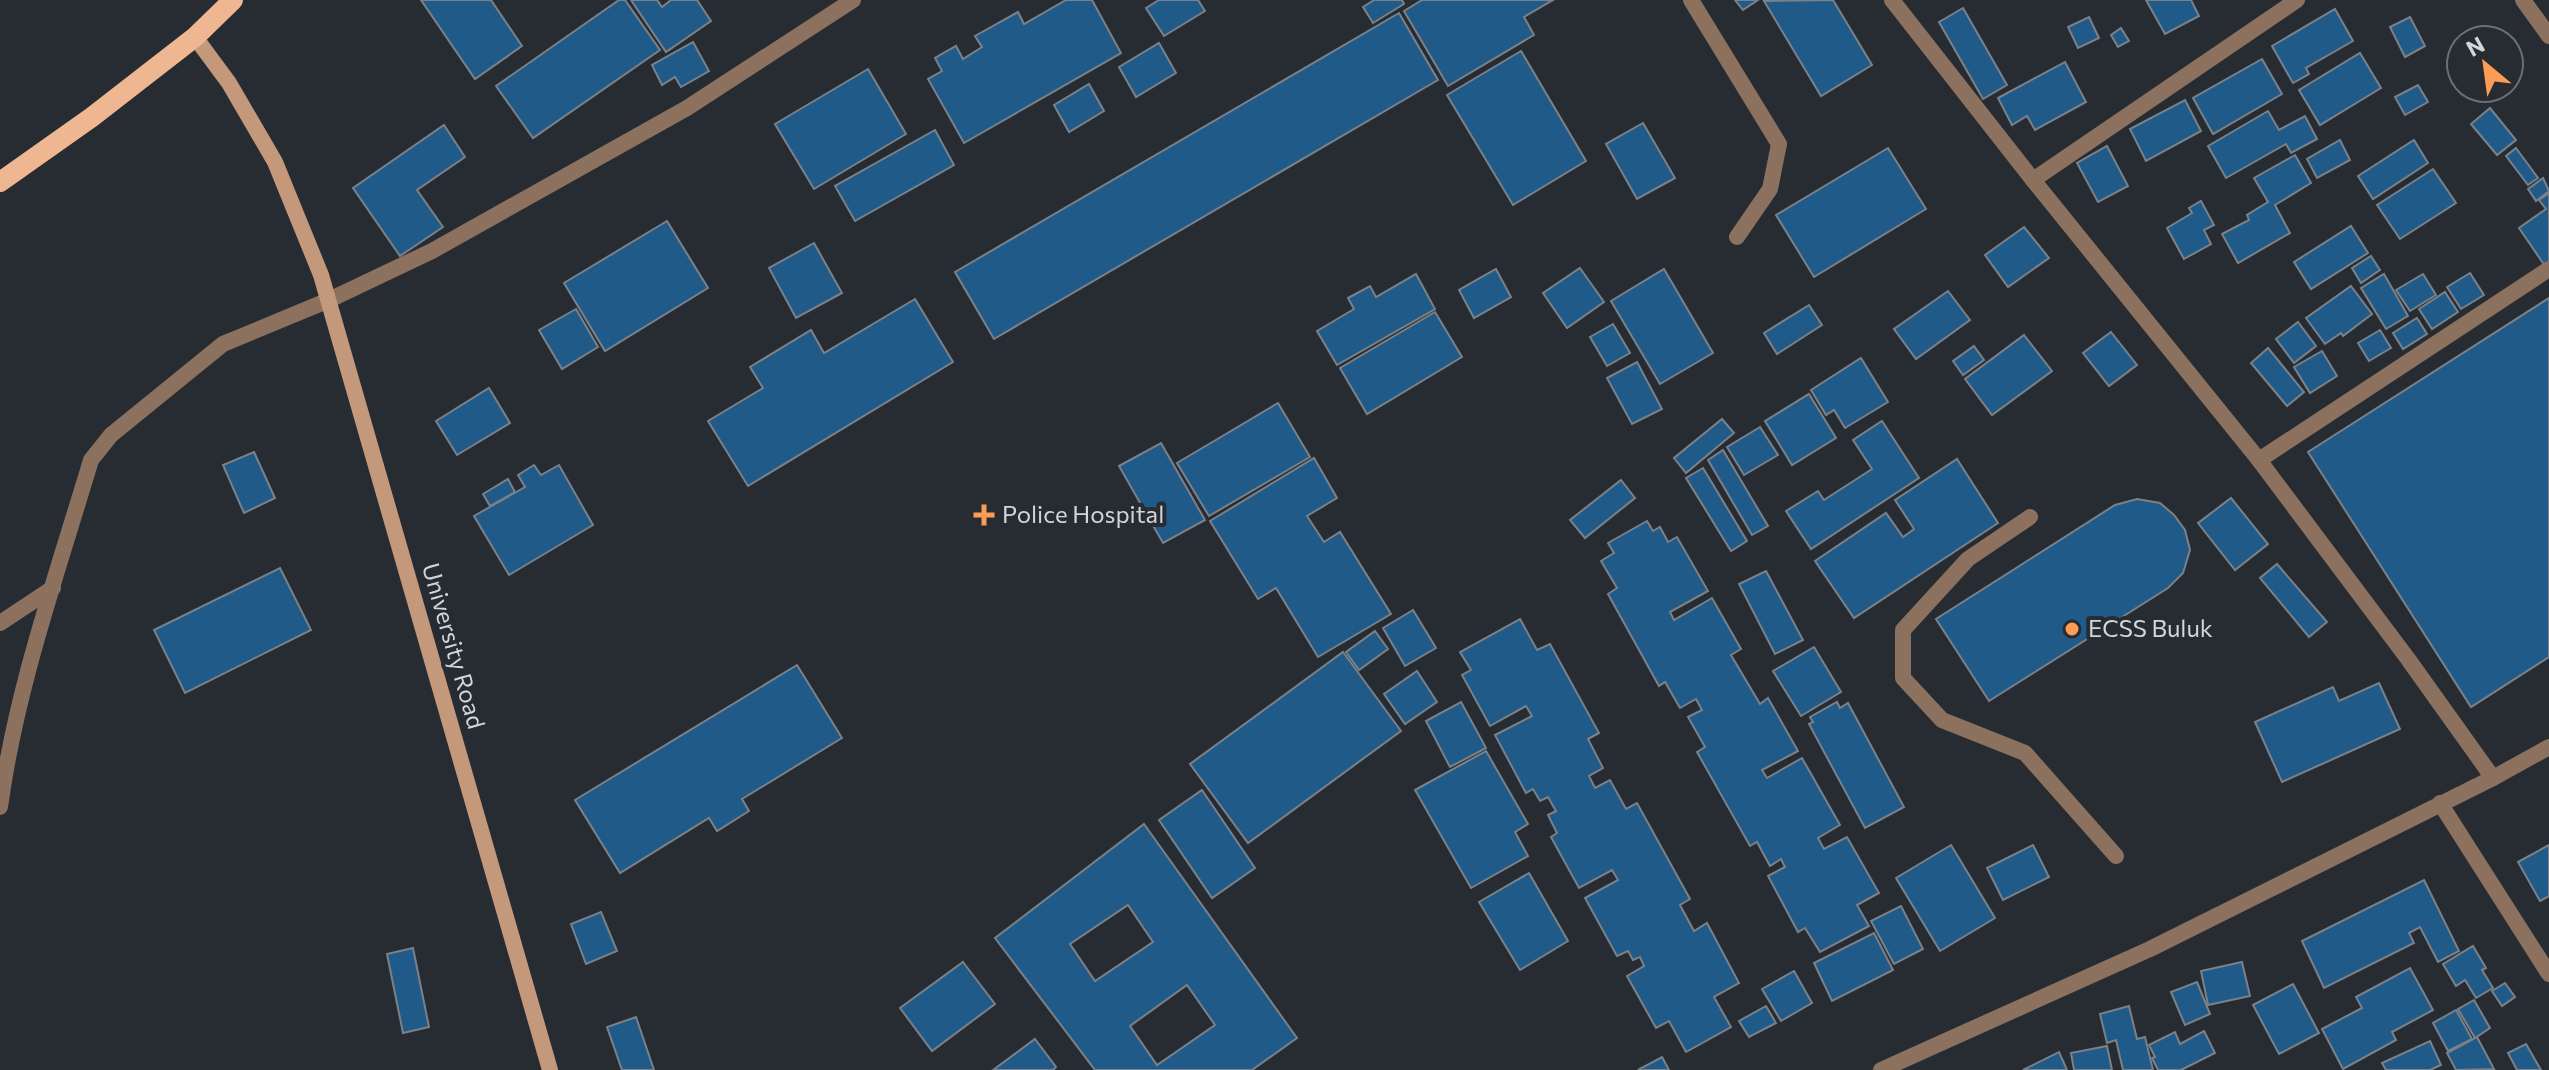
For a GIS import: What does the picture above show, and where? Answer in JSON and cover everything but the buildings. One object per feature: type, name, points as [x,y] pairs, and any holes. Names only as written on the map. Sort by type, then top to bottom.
[{"type":"main road","points":[[0,182],[92,117],[195,37],[233,0]]},
{"type":"main road","name":"University Road","points":[[195,37],[229,83],[275,162],[329,300],[550,1070]]},
{"type":"street","points":[[0,807],[7,753],[26,676],[91,460],[111,435],[223,344],[329,300],[432,251],[687,108],[853,0]]},
{"type":"street","points":[[1691,0],[1779,144],[1770,189],[1737,237]]},
{"type":"street","points":[[1892,0],[2259,460],[2493,778]]},
{"type":"street","points":[[2033,180],[2297,0]]},
{"type":"street","points":[[2523,0],[2549,36]]},
{"type":"street","points":[[2259,460],[2549,269]]},
{"type":"street","points":[[2030,517],[1968,559],[1903,630],[1903,678],[1942,720],[2025,753],[2116,856]]},
{"type":"street","points":[[0,623],[53,588]]},
{"type":"street","points":[[1881,1070],[2150,949],[2549,747]]},
{"type":"street","points":[[2440,803],[2549,974]]},
{"type":"place","name":"Police Hospital","points":[[984,515]]},
{"type":"place","name":"ECSS Buluk","points":[[2072,629]]}]
